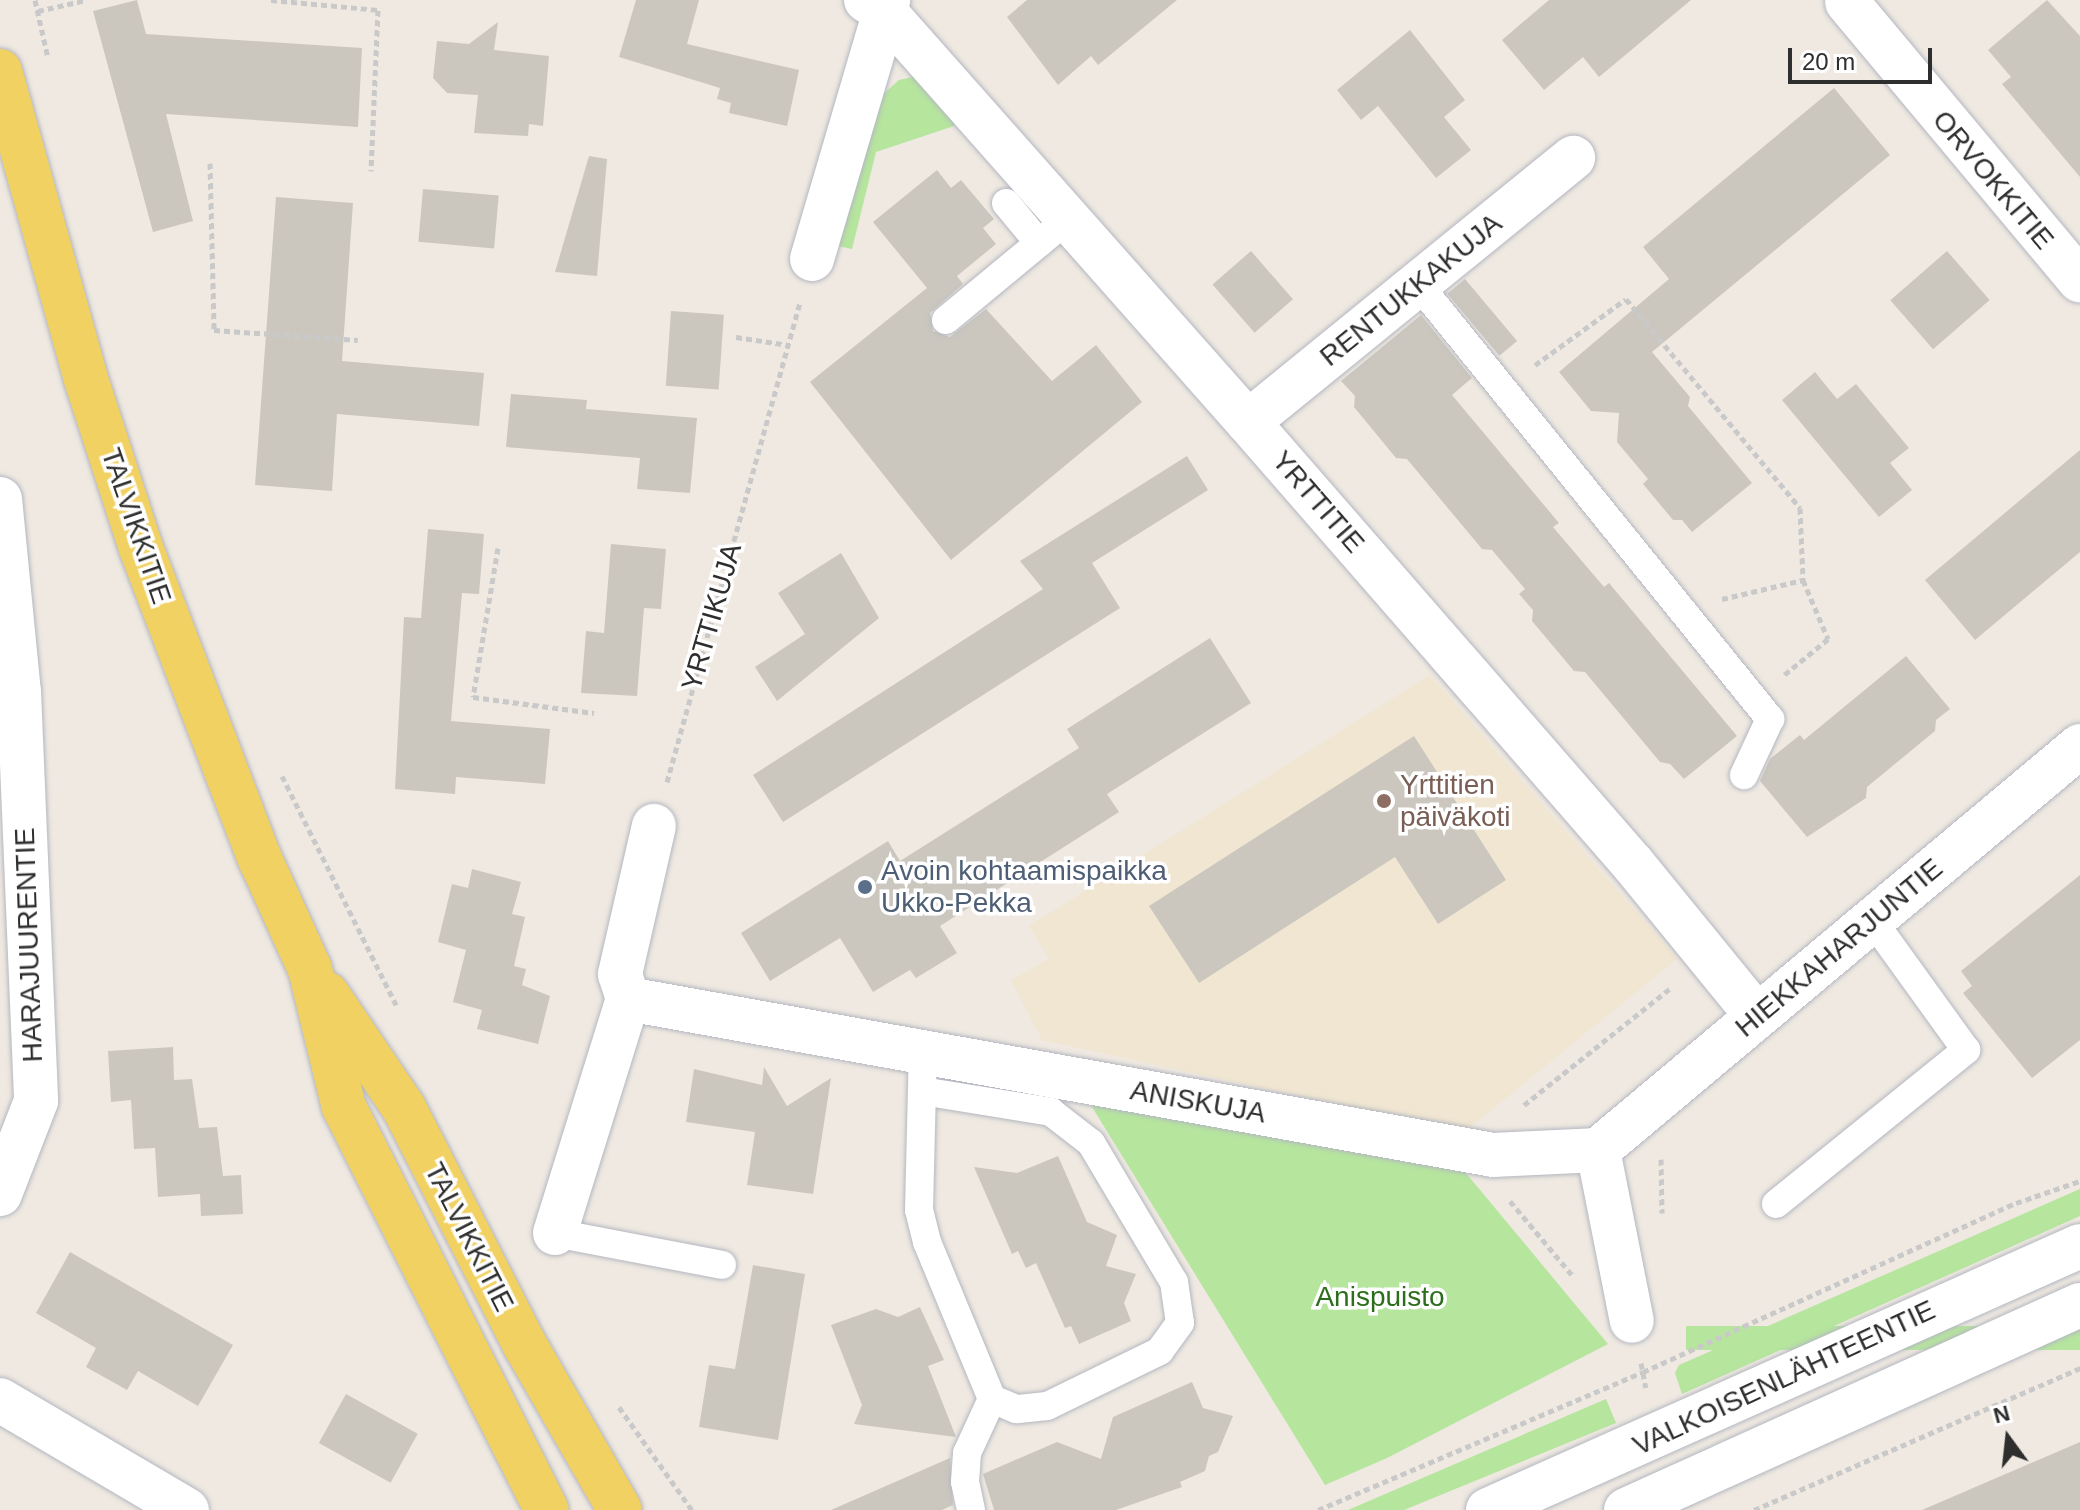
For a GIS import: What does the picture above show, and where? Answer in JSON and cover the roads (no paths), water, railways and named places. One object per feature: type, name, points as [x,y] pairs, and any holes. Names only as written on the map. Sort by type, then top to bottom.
[{"type":"main road","name":"TALVIKKITIE","points":[[0,71],[85,376],[141,548],[260,859],[310,969],[404,1108],[525,1345],[620,1510]]},
{"type":"main road","name":"TALVIKKITIE","points":[[310,969],[344,1107],[547,1510]]},
{"type":"street","name":"ORVOKKITIE","points":[[1847,2],[2080,281]]},
{"type":"street","name":"YRTTITIE","points":[[880,4],[1054,231],[1248,422],[1633,864],[1757,1016]]},
{"type":"street","points":[[812,259],[880,4]]},
{"type":"street","name":"RENTUKKAKUJA","points":[[1248,422],[1573,158]]},
{"type":"street","name":"HARAJUURENTIE","points":[[0,499],[19,692],[36,1101],[0,1194]]},
{"type":"street","name":"HIEKKAHARJUNTIE","points":[[1598,1150],[2080,746]]},
{"type":"street","points":[[555,1233],[628,999],[620,974],[654,826]]},
{"type":"street","name":"ANISKUJA","points":[[628,999],[923,1072],[1493,1155],[1598,1150]]},
{"type":"street","points":[[1598,1150],[1632,1321]]},
{"type":"street","name":"VALKOISENLÄHTEENTIE","points":[[1488,1510],[2080,1246]]},
{"type":"street","name":"VALKOISENLÄHTEENTIE","points":[[1626,1510],[2080,1305]]},
{"type":"street","points":[[0,1400],[187,1510]]},
{"type":"lane","points":[[946,320],[1054,231],[1006,203]]},
{"type":"lane","points":[[1418,284],[1505,387],[1770,719],[1744,775]]},
{"type":"lane","points":[[1776,1204],[1966,1050],[1873,921]]},
{"type":"lane","points":[[923,1072],[1051,1112],[1091,1143],[1174,1282],[1180,1323],[1160,1351],[1047,1406],[1016,1409],[992,1399],[927,1242],[919,1210],[923,1072]]},
{"type":"lane","points":[[555,1233],[722,1265]]},
{"type":"lane","points":[[971,1510],[965,1482],[967,1453],[992,1399]]},
{"type":"place","name":"Yrttitien päiväkoti","points":[[1384,801]]},
{"type":"place","name":"Avoin kohtaamispaikka Ukko-Pekka","points":[[865,887]]},
{"type":"park label","name":"Anispuisto","points":[[1380,1297]]}]
